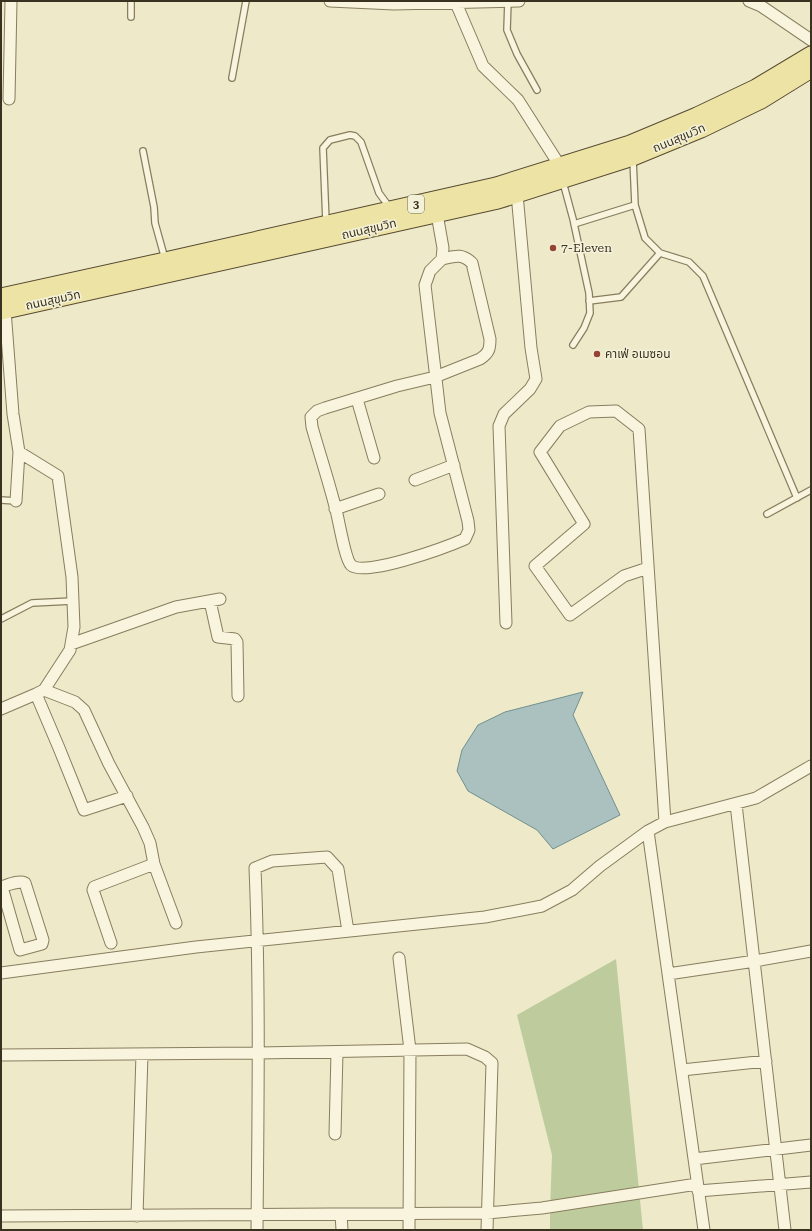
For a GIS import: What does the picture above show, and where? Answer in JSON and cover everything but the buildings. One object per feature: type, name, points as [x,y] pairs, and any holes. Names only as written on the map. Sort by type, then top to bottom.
[{"type":"main road","name":"ถนนสุขุมวิท","points":[[2,306],[498,200],[517,194],[561,173],[697,116],[756,88],[811,55]]},
{"type":"main road","name":"ถนนสุขุมวิท","points":[[2,306],[165,261],[496,186],[633,157],[701,129],[761,100],[811,69]]},
{"type":"street","points":[[9,100],[6,27],[11,1]]},
{"type":"street","points":[[330,1],[394,4],[519,1]]},
{"type":"street","points":[[749,1],[761,6],[811,40]]},
{"type":"street","points":[[456,3],[483,66],[518,100],[561,173]]},
{"type":"street","points":[[506,623],[499,426],[504,414],[530,389],[536,379],[531,348],[517,194]]},
{"type":"street","points":[[436,214],[443,248],[442,259]]},
{"type":"street","points":[[442,259],[430,271],[425,285],[435,377],[440,413],[469,530],[466,539],[450,546],[407,560],[373,567],[356,568],[351,565],[347,557],[336,509],[312,427],[311,417],[317,410],[397,386],[435,377],[480,359],[486,354],[490,348],[490,339],[472,263],[467,258],[462,256],[442,259]]},
{"type":"street","points":[[2,306],[13,414],[19,452],[16,501]]},
{"type":"street","points":[[357,399],[374,458]]},
{"type":"street","points":[[648,568],[624,576],[570,615],[535,566],[584,524],[540,452],[560,426],[589,412],[616,411],[639,429],[665,822]]},
{"type":"street","points":[[1,709],[40,692],[70,650],[74,627],[72,577],[58,476],[19,452]]},
{"type":"street","points":[[415,480],[454,465]]},
{"type":"street","points":[[336,509],[379,494]]},
{"type":"street","points":[[71,644],[176,607],[215,600],[218,637],[235,640],[237,642],[238,696]]},
{"type":"street","points":[[40,692],[75,702],[84,710],[150,843],[154,864],[176,923]]},
{"type":"street","points":[[40,692],[59,748],[84,810],[126,796]]},
{"type":"street","points":[[1,973],[196,947],[485,917],[542,906],[572,890],[600,866],[648,831],[665,822],[756,798],[811,766]]},
{"type":"street","points":[[736,804],[785,1230]]},
{"type":"street","points":[[648,831],[704,1230]]},
{"type":"street","points":[[257,1230],[259,1053],[256,868],[272,861],[327,857],[338,869],[348,931]]},
{"type":"street","points":[[111,943],[93,890],[94,887],[154,864]]},
{"type":"street","points":[[20,882],[25,883],[43,940],[42,944],[20,950],[1,887],[20,882]]},
{"type":"street","points":[[668,974],[811,951]]},
{"type":"street","points":[[399,958],[410,1050],[409,1230]]},
{"type":"street","points":[[1,1055],[337,1052],[467,1049],[486,1058],[492,1063],[487,1230]]},
{"type":"street","points":[[336,1134],[337,1052]]},
{"type":"street","points":[[137,1216],[142,1054]]},
{"type":"street","points":[[682,1070],[766,1061]]},
{"type":"street","points":[[694,1159],[811,1145]]},
{"type":"street","points":[[1,1216],[487,1213],[542,1208],[698,1187],[811,1182]]},
{"type":"street","points":[[341,1214],[342,1230]]},
{"type":"lane","points":[[131,1],[131,17]]},
{"type":"lane","points":[[232,78],[246,1]]},
{"type":"lane","points":[[508,1],[507,30],[517,54],[537,90]]},
{"type":"lane","points":[[326,225],[323,148],[330,140],[350,135],[355,136],[361,142],[379,193],[391,210]]},
{"type":"lane","points":[[142,151],[154,208],[155,223],[165,261]]},
{"type":"lane","points":[[633,157],[635,205],[645,238],[660,252],[689,262],[704,276],[797,498]]},
{"type":"lane","points":[[561,173],[574,224],[590,313],[584,328],[573,345]]},
{"type":"lane","points":[[574,224],[635,205]]},
{"type":"lane","points":[[589,301],[621,297],[660,252]]},
{"type":"lane","points":[[767,514],[811,490]]},
{"type":"lane","points":[[1,500],[16,501]]},
{"type":"lane","points":[[1,619],[32,603],[73,601]]},
{"type":"green space","points":[[616,959],[643,1230],[550,1230],[552,1155],[517,1015]]},
{"type":"water","points":[[583,692],[573,715],[620,815],[553,849],[537,830],[468,791],[457,771],[462,750],[478,725],[505,712]]},
{"type":"place","name":"7-Eleven","points":[[553,248]]},
{"type":"place","name":"คาเฟ่ อเมซอน","points":[[597,354]]}]
